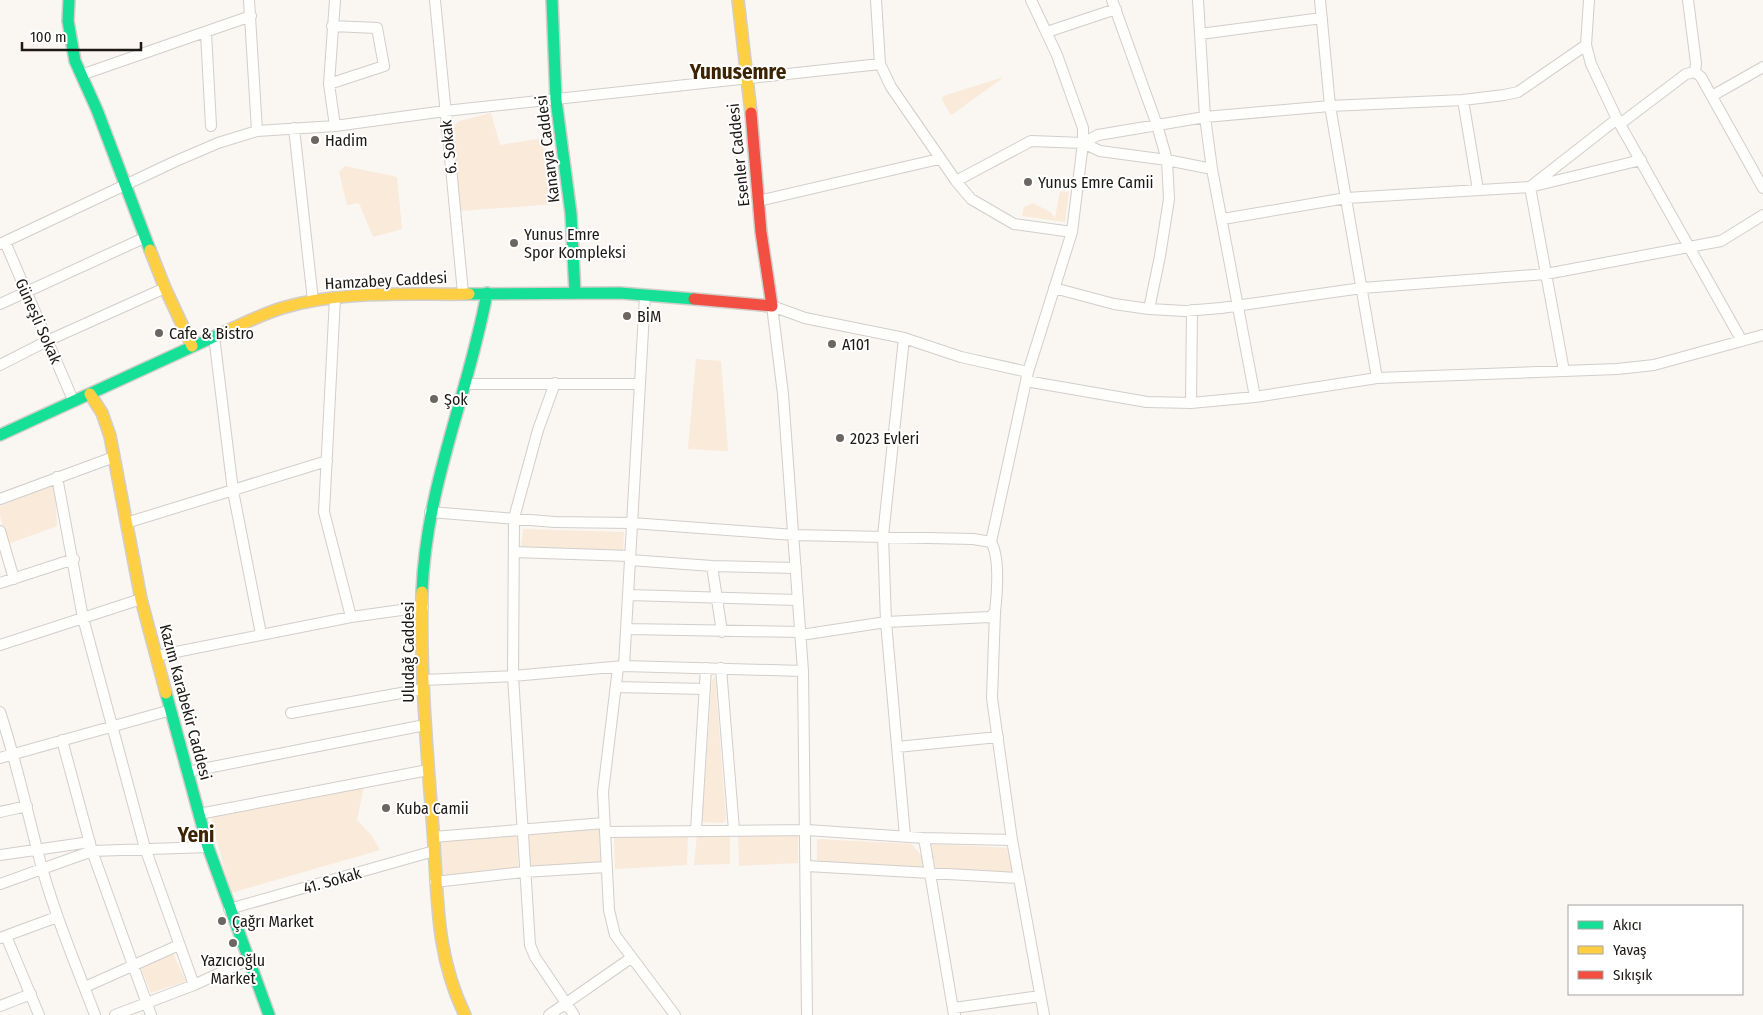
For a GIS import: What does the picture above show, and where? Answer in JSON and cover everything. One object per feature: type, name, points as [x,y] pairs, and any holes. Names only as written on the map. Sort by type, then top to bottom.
[{"type":"street","points":[[69,0],[70,29],[75,61],[126,185],[144,238],[192,346]]},
{"type":"street","points":[[249,0],[257,131]]},
{"type":"street","points":[[335,0],[329,84],[335,126]]},
{"type":"street","name":"6. Sokak","points":[[435,0],[463,293]]},
{"type":"street","name":"Kanarya Caddesi","points":[[552,0],[556,100],[572,214],[575,293]]},
{"type":"street","name":"Esenler Caddesi","points":[[738,0],[758,201],[772,306]]},
{"type":"street","points":[[876,0],[880,64],[891,87],[939,159],[971,199],[1014,224],[1072,232]]},
{"type":"street","points":[[1031,0],[1047,32],[1083,128],[1083,143],[1072,232],[1027,377],[990,542],[995,549],[996,612],[992,698],[1012,840],[1044,1015]]},
{"type":"street","points":[[1198,0],[1205,117],[1212,169],[1223,218],[1255,397]]},
{"type":"street","points":[[1320,0],[1330,106],[1377,378]]},
{"type":"street","points":[[1589,0],[1586,46],[1591,64],[1618,122],[1690,246],[1742,341]]},
{"type":"street","points":[[1688,0],[1696,62],[1695,72]]},
{"type":"street","points":[[1047,32],[1114,4],[1167,160],[1168,199],[1160,256],[1149,309]]},
{"type":"street","points":[[81,75],[251,16]]},
{"type":"street","points":[[1200,34],[1322,18]]},
{"type":"street","points":[[329,84],[384,66],[377,28],[332,26]]},
{"type":"street","points":[[206,33],[211,126]]},
{"type":"street","points":[[1083,143],[1098,135],[1205,117],[1330,106],[1463,100],[1518,92],[1586,46]]},
{"type":"street","points":[[3,243],[218,143],[257,131],[335,126],[445,111],[880,64]]},
{"type":"street","points":[[1712,96],[1763,67]]},
{"type":"street","points":[[1695,72],[1701,77],[1763,188]]},
{"type":"street","points":[[1530,187],[1686,74],[1695,72]]},
{"type":"street","points":[[1463,100],[1478,190]]},
{"type":"street","points":[[294,128],[313,300]]},
{"type":"street","points":[[956,181],[1031,141],[1083,143],[1100,151],[1167,160],[1212,169]]},
{"type":"street","points":[[758,201],[939,159]]},
{"type":"street","points":[[1223,218],[1346,198],[1530,187],[1641,160]]},
{"type":"street","points":[[1530,187],[1564,371]]},
{"type":"street","points":[[1054,288],[1114,304],[1149,309],[1192,310],[1239,306],[1362,288],[1546,274],[1721,241],[1763,215]]},
{"type":"street","points":[[0,304],[144,238]]},
{"type":"street","name":"Güneşli Sokak","points":[[3,243],[74,400]]},
{"type":"street","points":[[0,365],[47,341],[165,288]]},
{"type":"street","name":"Hamzabey Caddesi","points":[[0,435],[214,336],[281,308],[313,300],[463,293],[575,293],[645,295],[772,306]]},
{"type":"street","name":"Uludağ Caddesi","points":[[464,1015],[452,988],[438,933],[423,684],[424,556],[430,512],[440,465],[481,332],[487,293]]},
{"type":"street","points":[[645,295],[627,629],[616,687],[603,792],[604,827],[609,910],[615,935],[675,1015]]},
{"type":"street","points":[[335,298],[324,512],[351,617]]},
{"type":"street","points":[[807,1015],[807,866],[803,671],[783,394],[772,306],[805,318],[904,338],[1027,377],[1147,402],[1191,403],[1255,397],[1377,378],[1617,369],[1654,365],[1763,335]]},
{"type":"street","points":[[1191,403],[1192,310]]},
{"type":"street","points":[[214,336],[233,491],[261,634]]},
{"type":"street","points":[[904,338],[883,536],[886,622],[905,836]]},
{"type":"street","points":[[555,383],[538,430],[514,518],[513,676],[530,945],[534,958],[574,1015]]},
{"type":"street","points":[[465,384],[639,384]]},
{"type":"street","name":"Kazım Karabekir Caddesi","points":[[90,394],[102,414],[110,436],[142,599],[208,847],[268,1015]]},
{"type":"street","points":[[0,499],[57,476],[114,458]]},
{"type":"street","points":[[126,523],[327,461]]},
{"type":"street","points":[[57,476],[74,559],[83,618],[145,848],[194,985]]},
{"type":"street","points":[[430,512],[555,522],[632,523],[794,535],[883,536],[990,542]]},
{"type":"street","points":[[0,531],[14,579]]},
{"type":"street","points":[[514,552],[630,558],[712,566],[796,568]]},
{"type":"street","points":[[0,583],[74,559]]},
{"type":"street","points":[[712,566],[722,632]]},
{"type":"street","points":[[629,595],[798,600]]},
{"type":"street","points":[[0,645],[142,599]]},
{"type":"street","points":[[156,656],[351,617],[423,608]]},
{"type":"street","points":[[627,629],[800,634],[886,622],[990,617],[996,612]]},
{"type":"street","points":[[291,713],[423,684],[621,667],[803,671]]},
{"type":"street","points":[[696,830],[706,668]]},
{"type":"street","points":[[721,668],[734,830]]},
{"type":"street","points":[[616,687],[704,689]]},
{"type":"street","points":[[0,758],[171,710]]},
{"type":"street","points":[[0,712],[14,754],[37,849],[57,917],[95,1015]]},
{"type":"street","points":[[187,772],[425,725]]},
{"type":"street","points":[[897,746],[998,737]]},
{"type":"street","points":[[62,740],[91,847],[151,1015]]},
{"type":"street","points":[[199,814],[428,770]]},
{"type":"street","points":[[0,812],[27,806]]},
{"type":"street","points":[[433,837],[522,829],[604,827],[696,830],[806,830],[924,838],[1012,840]]},
{"type":"street","points":[[924,838],[954,1013],[1040,996]]},
{"type":"street","points":[[0,884],[91,847]]},
{"type":"street","points":[[0,855],[37,849],[208,847]]},
{"type":"street","name":"41. Sokak","points":[[229,909],[434,851]]},
{"type":"street","points":[[435,882],[524,872],[606,866]]},
{"type":"street","points":[[807,866],[1019,878]]},
{"type":"street","points":[[39,1015],[31,994],[3,937],[57,917]]},
{"type":"street","points":[[85,988],[179,945]]},
{"type":"street","points":[[549,1015],[631,958]]},
{"type":"street","points":[[115,1015],[194,985],[248,960]]},
{"type":"street","points":[[0,1006],[31,994]]},
{"type":"shaded area","points":[[1004,77],[951,115],[942,100],[943,96]]},
{"type":"shaded area","points":[[491,113],[500,145],[543,138],[554,204],[460,211],[451,129],[459,121]]},
{"type":"shaded area","points":[[345,166],[397,177],[402,229],[373,237],[359,203],[347,205],[339,172]]},
{"type":"shaded area","points":[[1060,191],[1069,192],[1065,222],[1022,216],[1024,207],[1033,203],[1050,212],[1055,218]]},
{"type":"shaded area","points":[[696,359],[721,361],[728,451],[688,449]]},
{"type":"shaded area","points":[[52,485],[55,491],[57,526],[8,544],[0,516],[0,506]]},
{"type":"shaded area","points":[[523,529],[624,532],[623,550],[521,547]]},
{"type":"shaded area","points":[[715,676],[726,819],[723,823],[702,822],[712,680]]},
{"type":"shaded area","points":[[364,786],[357,820],[372,836],[380,850],[231,893],[212,824],[212,816]]},
{"type":"shaded area","points":[[599,829],[601,862],[528,868],[527,835]]},
{"type":"shaded area","points":[[798,832],[798,863],[739,866],[738,835]]},
{"type":"shaded area","points":[[517,835],[518,867],[516,869],[444,878],[439,873],[437,846],[441,842]]},
{"type":"shaded area","points":[[688,835],[687,865],[615,869],[614,838]]},
{"type":"shaded area","points":[[697,835],[730,835],[730,864],[694,865]]},
{"type":"shaded area","points":[[817,839],[912,844],[923,858],[923,868],[817,863]]},
{"type":"shaded area","points":[[930,844],[1011,848],[1014,872],[936,869]]},
{"type":"shaded area","points":[[173,953],[186,981],[151,993],[140,966]]},
{"type":"traffic: fast","points":[[69,0],[68,21],[75,61],[97,110],[150,250]]},
{"type":"traffic: fast","points":[[552,0],[556,100],[571,214],[575,293]]},
{"type":"traffic: fast","points":[[422,592],[425,553],[439,478],[479,331],[487,293]]},
{"type":"traffic: fast","points":[[469,294],[620,293],[694,299]]},
{"type":"traffic: fast","points":[[0,435],[222,333]]},
{"type":"traffic: fast","points":[[166,693],[208,847],[269,1015]]},
{"type":"traffic: slow","points":[[738,0],[751,113]]},
{"type":"traffic: slow","points":[[150,250],[192,346]]},
{"type":"traffic: slow","points":[[222,333],[274,310],[328,298],[375,295],[469,294]]},
{"type":"traffic: slow","points":[[90,394],[102,413],[110,436],[141,599],[166,693]]},
{"type":"traffic: slow","points":[[422,592],[424,711],[437,901],[448,970],[465,1015]]},
{"type":"traffic: jam","points":[[694,299],[772,306],[761,232],[751,113]]},
{"type":"place","name":"Hadim","points":[[315,140]]},
{"type":"place","name":"Yunus Emre Camii","points":[[1028,182]]},
{"type":"place","name":"Yunus Emre Spor Kompleksi","points":[[514,243]]},
{"type":"place","name":"BİM","points":[[627,316]]},
{"type":"place","name":"Cafe & Bistro","points":[[159,333]]},
{"type":"place","name":"A101","points":[[832,344]]},
{"type":"place","name":"Şok","points":[[434,399]]},
{"type":"place","name":"2023 Evleri","points":[[840,438]]},
{"type":"place","name":"Kuba Camii","points":[[386,808]]},
{"type":"place","name":"Çağrı Market","points":[[222,921]]},
{"type":"place","name":"Yazıcıoğlu Market","points":[[233,943]]},
{"type":"district","name":"Yunusemre","points":[[738,72]]},
{"type":"district","name":"Yeni","points":[[196,835]]}]
